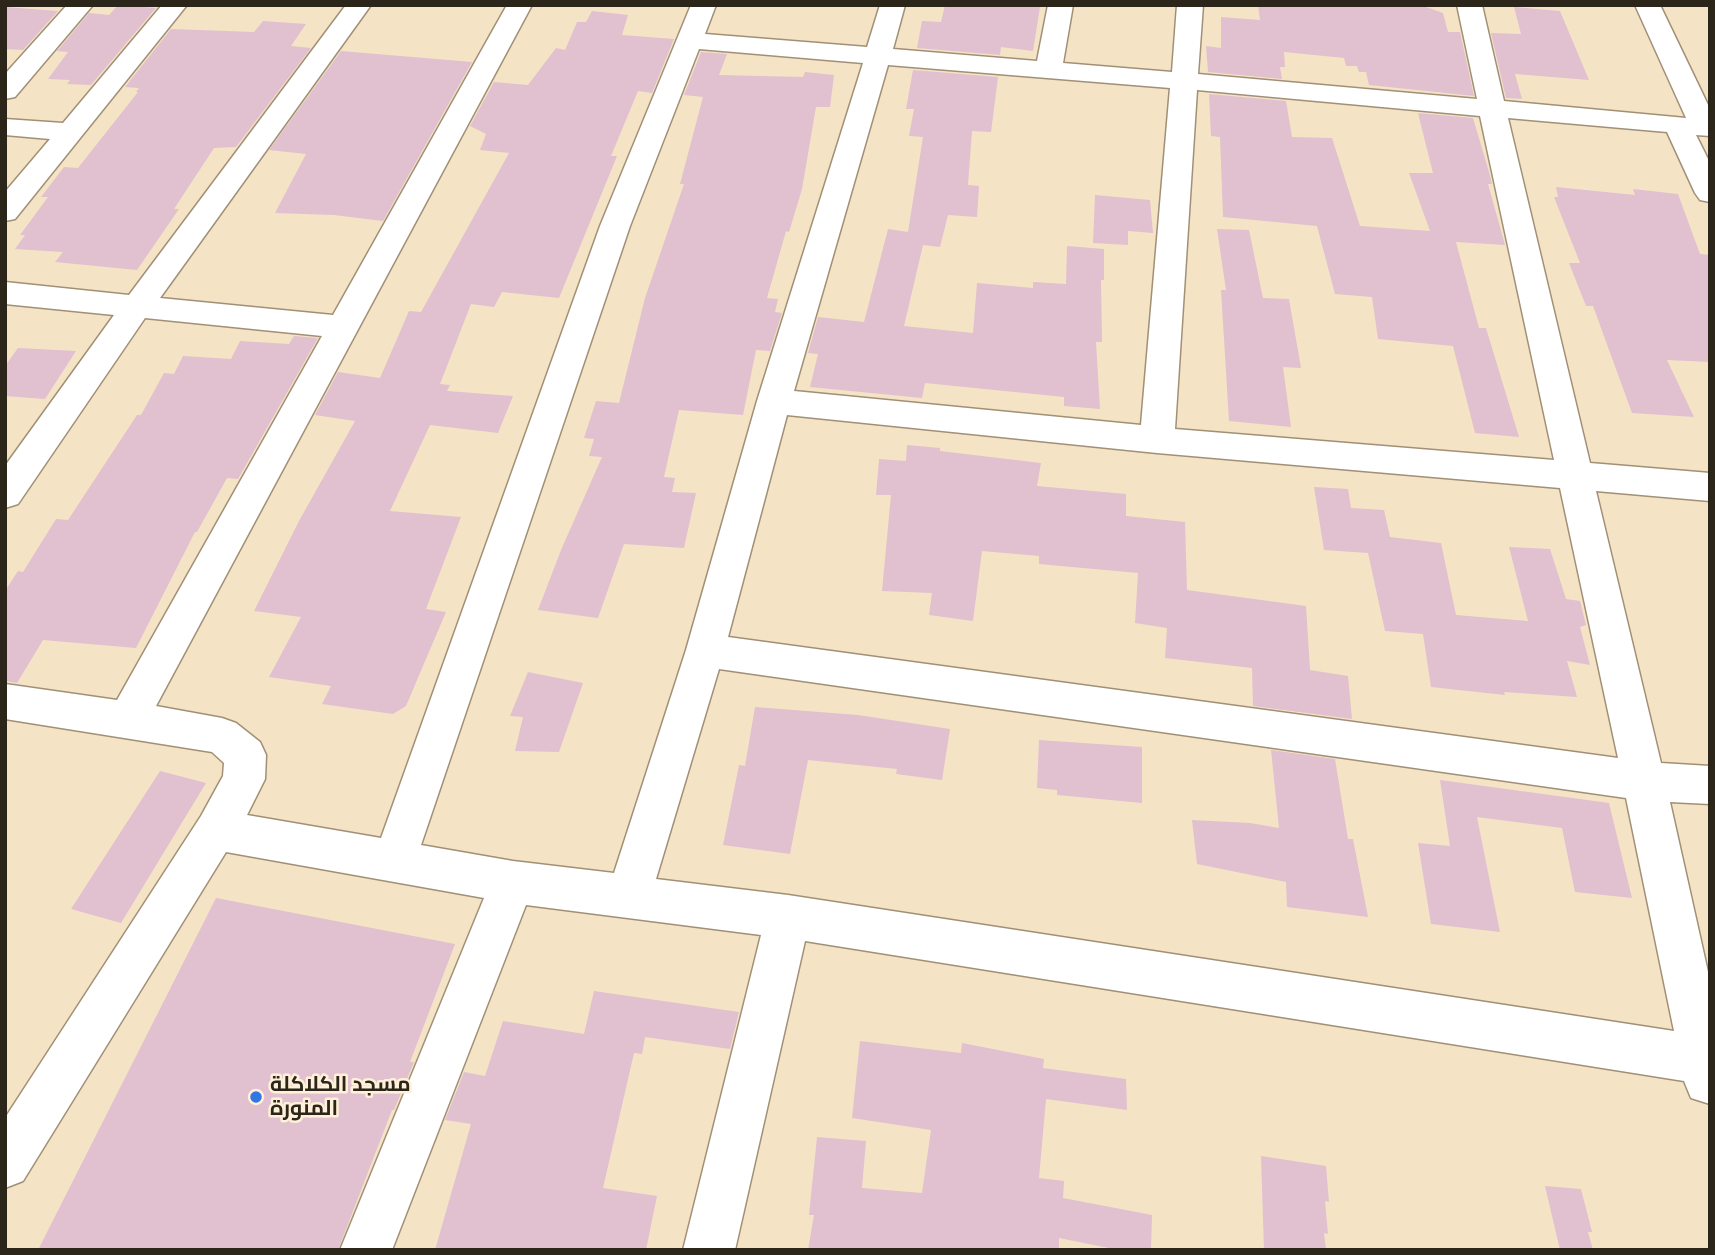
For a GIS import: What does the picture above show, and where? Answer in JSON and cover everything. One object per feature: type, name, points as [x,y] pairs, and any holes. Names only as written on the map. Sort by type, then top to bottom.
[{"type":"street","points":[[5,91],[80,5]]},
{"type":"street","points":[[5,212],[175,5]]},
{"type":"street","points":[[5,495],[137,306],[359,5]]},
{"type":"street","points":[[128,719],[520,5]]},
{"type":"street","points":[[395,859],[615,226],[704,5]]},
{"type":"street","points":[[629,895],[705,650],[774,401],[893,5]]},
{"type":"street","points":[[1048,71],[1060,5]]},
{"type":"street","points":[[1157,440],[1190,5]]},
{"type":"street","points":[[216,830],[395,859],[513,882],[788,916],[1707,1069],[1469,5]]},
{"type":"street","points":[[1647,5],[1698,127],[1710,193]]},
{"type":"street","points":[[691,41],[1186,81],[1698,127]]},
{"type":"street","points":[[5,127],[71,132]]},
{"type":"street","points":[[5,293],[343,327]]},
{"type":"street","points":[[774,401],[1157,440],[1710,487]]},
{"type":"street","points":[[705,650],[1644,781],[1710,785]]},
{"type":"street","points":[[5,701],[222,736],[245,755],[244,779],[216,830],[5,1163]]},
{"type":"street","points":[[366,1250],[513,882]]},
{"type":"street","points":[[709,1250],[788,916]]},
{"type":"building","points":[[118,5],[156,8],[91,85],[67,84],[70,80],[48,79],[68,52],[57,51],[89,13],[109,15]]},
{"type":"building","points":[[945,5],[1040,7],[1033,51],[1001,47],[1000,55],[917,48],[922,21],[941,22]]},
{"type":"building","points":[[1258,5],[1409,5],[1443,13],[1448,32],[1460,32],[1474,96],[1369,85],[1366,72],[1359,72],[1357,66],[1346,66],[1344,58],[1284,52],[1285,67],[1280,67],[1282,79],[1208,72],[1206,46],[1221,48],[1221,17],[1260,20]]},
{"type":"building","points":[[5,7],[58,11],[23,50],[5,49]]},
{"type":"building","points":[[1514,7],[1560,11],[1589,80],[1515,74],[1522,99],[1506,98],[1491,33],[1521,34]]},
{"type":"building","points":[[592,11],[628,15],[622,35],[674,39],[652,93],[638,91],[611,156],[617,156],[559,298],[502,292],[494,307],[471,304],[440,384],[450,385],[447,391],[513,396],[498,433],[430,425],[390,511],[461,517],[426,609],[446,612],[406,706],[393,714],[322,704],[331,686],[269,677],[301,617],[254,611],[299,521],[355,421],[315,415],[338,372],[380,378],[409,311],[421,312],[509,153],[480,150],[486,134],[470,126],[494,82],[528,85],[556,48],[565,50],[577,22],[586,22]]},
{"type":"building","points":[[263,21],[306,24],[291,46],[311,48],[236,147],[214,148],[174,209],[179,209],[137,270],[55,262],[63,252],[15,249],[25,235],[20,235],[48,197],[41,197],[64,167],[78,168],[138,92],[139,88],[125,87],[171,29],[254,32]]},
{"type":"building","points":[[341,51],[472,62],[383,221],[334,215],[275,213],[306,154],[269,150]]},
{"type":"building","points":[[701,52],[727,54],[719,75],[803,77],[805,72],[834,75],[830,107],[816,107],[802,189],[789,232],[786,231],[767,298],[778,299],[775,312],[782,313],[770,351],[756,350],[743,415],[679,410],[664,477],[675,478],[672,492],[696,493],[684,548],[624,544],[598,618],[538,610],[602,457],[589,456],[594,439],[584,438],[596,401],[619,403],[645,298],[684,184],[680,184],[703,97],[684,95]]},
{"type":"building","points":[[913,70],[998,77],[991,132],[972,131],[968,185],[979,186],[977,217],[948,215],[940,247],[923,245],[904,326],[973,333],[977,283],[1033,288],[1033,282],[1066,284],[1067,246],[1104,249],[1104,280],[1101,280],[1102,342],[1096,342],[1100,409],[1064,406],[1064,397],[925,383],[922,398],[810,387],[818,354],[808,353],[818,317],[864,322],[888,229],[908,232],[923,137],[909,136],[914,109],[906,109]]},
{"type":"building","points":[[1209,94],[1286,101],[1292,137],[1332,138],[1360,226],[1430,231],[1409,173],[1433,173],[1418,113],[1473,118],[1489,172],[1492,184],[1488,184],[1505,245],[1456,242],[1479,328],[1486,328],[1519,437],[1475,433],[1453,346],[1378,339],[1372,297],[1335,294],[1317,226],[1223,217],[1220,137],[1211,136]]},
{"type":"building","points":[[1556,187],[1635,195],[1633,189],[1678,194],[1700,254],[1710,255],[1710,362],[1667,360],[1694,417],[1632,413],[1593,306],[1586,306],[1569,263],[1580,263],[1554,197],[1558,197]]},
{"type":"building","points":[[1095,195],[1150,200],[1153,233],[1128,231],[1128,245],[1093,243]]},
{"type":"building","points":[[1217,229],[1249,230],[1263,298],[1289,299],[1301,368],[1283,367],[1291,427],[1229,421],[1221,290],[1226,290]]},
{"type":"building","points":[[294,336],[318,338],[238,479],[227,478],[195,532],[136,648],[43,640],[17,683],[5,681],[5,591],[18,571],[23,572],[56,519],[68,520],[137,415],[141,415],[164,373],[174,374],[183,356],[231,359],[240,341],[289,344]]},
{"type":"building","points":[[18,348],[76,351],[45,399],[5,396],[5,366]]},
{"type":"building","points":[[907,445],[1041,463],[1037,486],[1126,494],[1126,516],[1185,522],[1187,590],[1306,606],[1310,670],[1348,676],[1352,719],[1253,706],[1252,668],[1165,658],[1167,628],[1135,623],[1138,573],[1039,564],[1039,556],[982,551],[973,621],[929,615],[932,593],[882,591],[891,495],[876,495],[879,459],[906,461]]},
{"type":"building","points":[[1314,487],[1348,489],[1351,508],[1384,510],[1390,537],[1441,543],[1456,615],[1528,621],[1509,547],[1550,549],[1566,599],[1580,601],[1586,625],[1580,627],[1590,665],[1567,661],[1577,697],[1504,692],[1505,695],[1431,687],[1423,634],[1385,631],[1368,553],[1324,550]]},
{"type":"building","points":[[528,672],[583,683],[559,752],[515,751],[523,717],[510,716]]},
{"type":"building","points":[[755,707],[858,715],[950,729],[942,780],[896,774],[897,769],[808,760],[790,854],[723,845],[739,765],[745,766]]},
{"type":"building","points":[[1039,740],[1142,747],[1142,803],[1057,795],[1057,790],[1037,788]]},
{"type":"building","points":[[1271,750],[1335,759],[1348,839],[1353,839],[1368,917],[1287,907],[1286,882],[1197,864],[1192,820],[1250,823],[1279,828]]},
{"type":"building","points":[[160,771],[206,783],[121,923],[71,909]]},
{"type":"building","points":[[1440,780],[1609,803],[1632,898],[1575,892],[1562,828],[1477,817],[1500,932],[1431,924],[1418,843],[1450,846]]},
{"type":"building","name":"مسجد الكلاكلة المنورة","points":[[216,898],[455,944],[410,1062],[414,1062],[392,1110],[338,1250],[38,1250]]},
{"type":"building","points":[[594,991],[739,1012],[730,1049],[645,1037],[642,1054],[634,1053],[603,1188],[657,1196],[646,1250],[435,1250],[471,1124],[445,1120],[464,1072],[485,1076],[503,1021],[584,1034]]},
{"type":"building","points":[[860,1041],[961,1053],[962,1043],[1044,1059],[1043,1068],[1126,1079],[1127,1110],[1046,1099],[1039,1178],[1064,1181],[1063,1198],[1152,1215],[1151,1250],[1119,1250],[1059,1238],[1059,1250],[808,1250],[814,1215],[809,1215],[817,1137],[866,1141],[862,1188],[922,1193],[931,1130],[852,1118]]},
{"type":"building","points":[[1261,1156],[1326,1166],[1329,1202],[1325,1201],[1328,1234],[1324,1233],[1326,1250],[1264,1250]]},
{"type":"building","points":[[1545,1186],[1581,1189],[1592,1232],[1588,1232],[1593,1250],[1560,1250]]},
{"type":"place","name":"مسجد الكلاكلة المنورة","points":[[256,1097]]}]
